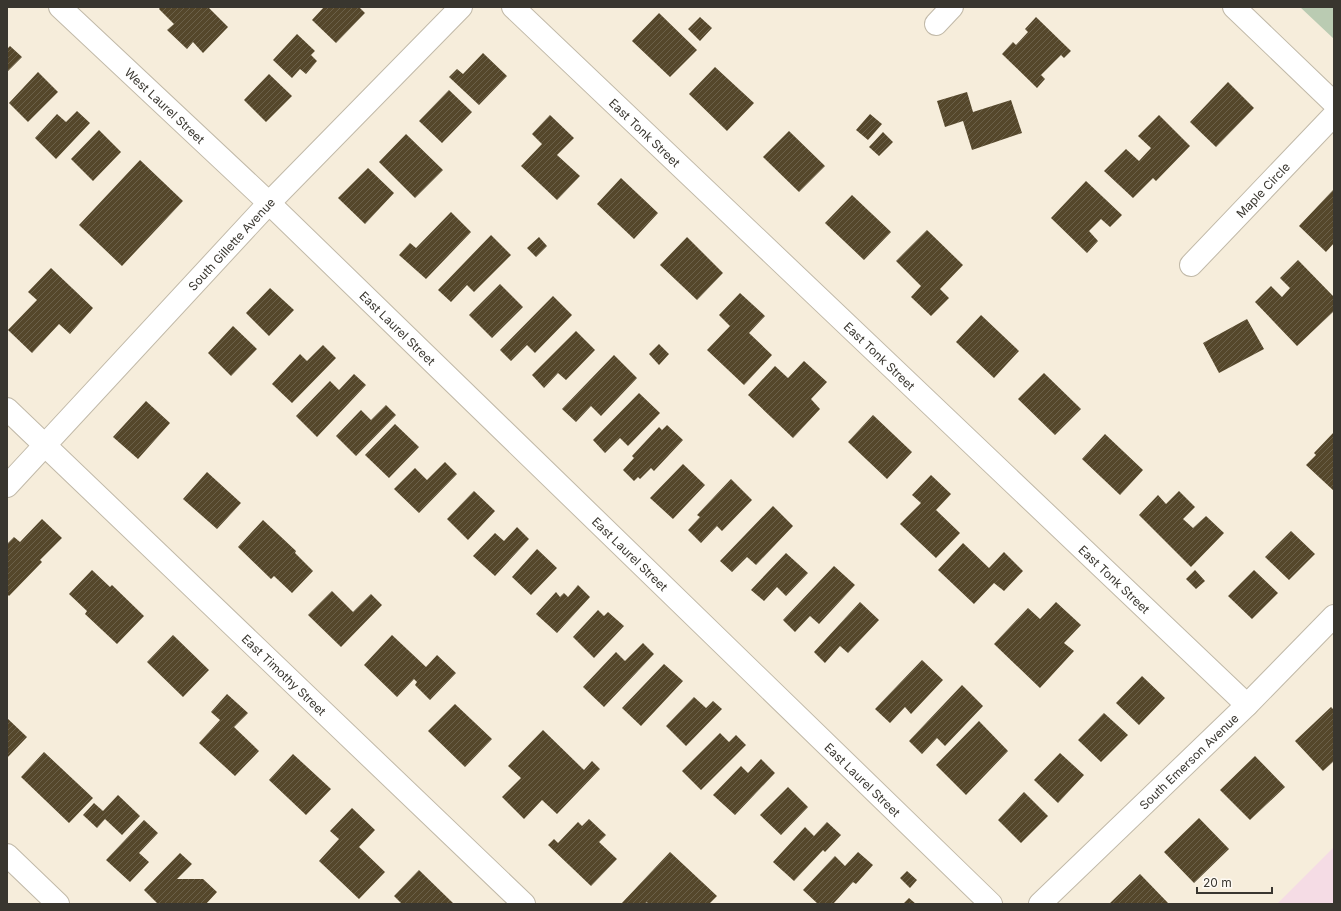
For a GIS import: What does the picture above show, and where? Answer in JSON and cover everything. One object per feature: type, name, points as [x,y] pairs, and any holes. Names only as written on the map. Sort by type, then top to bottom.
[{"type":"street","name":"West Laurel Street","points":[[60,7],[269,203]]},
{"type":"street","name":"South Gillette Avenue","points":[[7,486],[269,203],[461,7]]},
{"type":"street","name":"East Tonk Street","points":[[513,7],[1247,705]]},
{"type":"street","points":[[936,24],[952,7]]},
{"type":"street","points":[[1234,7],[1334,103]]},
{"type":"street","name":"Maple Circle","points":[[1191,264],[1334,115]]},
{"type":"street","name":"East Laurel Street","points":[[269,203],[991,904]]},
{"type":"street","name":"East Timothy Street","points":[[7,409],[524,904]]},
{"type":"street","name":"South Emerson Avenue","points":[[1040,904],[1247,705],[1334,616]]},
{"type":"street","points":[[7,855],[58,904]]},
{"type":"shaded area","points":[[1334,847],[1334,904],[1277,904]]},
{"type":"green space","points":[[1300,7],[1334,7],[1334,39]]},
{"type":"building","points":[[160,7],[208,7],[228,27],[203,53],[193,42],[187,49],[167,30],[174,24],[159,9]]},
{"type":"building","points":[[324,7],[359,7],[365,13],[336,43],[312,20]]},
{"type":"building","points":[[659,13],[697,50],[670,77],[632,41]]},
{"type":"building","points":[[700,17],[712,28],[700,41],[688,29]]},
{"type":"building","points":[[1036,17],[1071,51],[1064,58],[1061,55],[1041,75],[1045,79],[1037,88],[1002,54],[1013,42],[1016,45],[1028,32],[1025,29]]},
{"type":"building","points":[[297,34],[315,51],[311,55],[317,61],[306,74],[300,69],[292,78],[273,60]]},
{"type":"building","points":[[10,46],[22,57],[7,72],[7,49]]},
{"type":"building","points":[[483,53],[507,76],[479,105],[449,77],[457,69],[463,74]]},
{"type":"building","points":[[715,67],[754,103],[727,131],[689,94]]},
{"type":"building","points":[[38,72],[58,92],[28,122],[9,103]]},
{"type":"building","points":[[269,74],[292,96],[266,122],[244,100]]},
{"type":"building","points":[[1228,82],[1254,108],[1216,147],[1190,122]]},
{"type":"building","points":[[449,90],[472,112],[442,143],[419,121]]},
{"type":"building","points":[[967,92],[973,112],[1011,100],[1022,133],[972,150],[963,121],[945,127],[937,101]]},
{"type":"building","points":[[77,111],[90,123],[56,159],[35,138],[57,114],[66,122]]},
{"type":"building","points":[[870,114],[882,124],[868,140],[856,130]]},
{"type":"building","points":[[550,115],[574,138],[557,155],[580,176],[557,200],[521,166],[542,144],[532,134]]},
{"type":"building","points":[[1159,115],[1190,146],[1156,181],[1153,178],[1133,198],[1104,171],[1126,149],[1139,161],[1151,148],[1138,136]]},
{"type":"building","points":[[99,130],[121,152],[93,181],[71,159]]},
{"type":"building","points":[[789,131],[825,166],[799,192],[763,157]]},
{"type":"building","points":[[883,132],[893,142],[879,156],[869,147]]},
{"type":"building","points":[[406,134],[443,170],[415,198],[379,162]]},
{"type":"building","points":[[140,160],[183,201],[122,266],[79,225]]},
{"type":"building","points":[[368,168],[394,193],[365,224],[338,198]]},
{"type":"building","points":[[621,178],[658,213],[634,239],[597,204]]},
{"type":"building","points":[[1086,181],[1122,215],[1110,227],[1101,219],[1089,231],[1098,241],[1087,253],[1051,218]]},
{"type":"building","points":[[1334,189],[1334,243],[1326,252],[1299,226]]},
{"type":"building","points":[[852,195],[891,232],[864,260],[825,223]]},
{"type":"building","points":[[451,212],[471,232],[426,279],[399,255],[410,243],[416,248]]},
{"type":"building","points":[[927,230],[963,265],[940,289],[949,298],[931,316],[911,297],[921,286],[896,261]]},
{"type":"building","points":[[491,235],[511,255],[474,292],[467,285],[451,302],[438,290]]},
{"type":"building","points":[[539,237],[547,246],[536,257],[527,248]]},
{"type":"building","points":[[687,237],[723,273],[697,300],[660,265]]},
{"type":"building","points":[[1298,260],[1334,297],[1334,311],[1297,346],[1255,302],[1271,286],[1282,297],[1290,288],[1280,278]]},
{"type":"building","points":[[51,268],[93,308],[70,334],[59,324],[32,353],[8,330],[37,300],[28,292]]},
{"type":"building","points":[[500,284],[523,307],[492,338],[469,315]]},
{"type":"building","points":[[270,288],[294,310],[269,336],[246,313]]},
{"type":"building","points":[[740,293],[765,316],[749,333],[772,355],[744,385],[707,350],[730,326],[719,315]]},
{"type":"building","points":[[553,296],[572,315],[535,353],[527,345],[511,361],[500,350]]},
{"type":"building","points":[[981,315],[1019,351],[994,378],[956,342]]},
{"type":"building","points":[[1247,319],[1264,349],[1219,373],[1203,343]]},
{"type":"building","points":[[233,326],[257,349],[231,376],[208,353]]},
{"type":"building","points":[[576,331],[595,350],[566,380],[558,373],[544,388],[532,375]]},
{"type":"building","points":[[659,344],[669,354],[659,365],[649,354]]},
{"type":"building","points":[[323,345],[336,358],[292,403],[272,384],[300,354],[307,361]]},
{"type":"building","points":[[614,355],[637,378],[601,416],[591,406],[576,422],[562,409]]},
{"type":"building","points":[[804,361],[827,382],[811,399],[820,409],[793,438],[748,395],[775,366],[788,378]]},
{"type":"building","points":[[1044,373],[1081,409],[1055,435],[1018,399]]},
{"type":"building","points":[[354,374],[366,385],[317,437],[296,416],[330,381],[339,390]]},
{"type":"building","points":[[639,393],[660,413],[628,446],[620,438],[605,453],[593,440]]},
{"type":"building","points":[[146,401],[170,423],[138,459],[113,437]]},
{"type":"building","points":[[386,405],[396,415],[356,456],[336,436],[361,410],[371,420]]},
{"type":"building","points":[[873,415],[912,452],[887,479],[848,442]]},
{"type":"building","points":[[395,424],[419,447],[389,478],[365,455]]},
{"type":"building","points":[[667,425],[683,440],[654,471],[651,468],[640,479],[638,477],[634,481],[623,470],[634,458],[632,456],[659,427],[662,430]]},
{"type":"building","points":[[1334,432],[1334,491],[1306,465],[1316,455],[1314,453]]},
{"type":"building","points":[[1105,434],[1143,470],[1120,495],[1082,459]]},
{"type":"building","points":[[445,462],[457,474],[419,513],[394,489],[415,468],[427,480]]},
{"type":"building","points":[[683,464],[705,485],[673,519],[650,498]]},
{"type":"building","points":[[207,472],[241,503],[217,529],[183,499]]},
{"type":"building","points":[[931,475],[951,494],[936,510],[960,533],[936,558],[900,524],[921,503],[912,495]]},
{"type":"building","points":[[731,479],[752,500],[722,531],[717,526],[701,543],[688,530],[700,517],[697,515]]},
{"type":"building","points":[[474,491],[495,511],[468,540],[447,519]]},
{"type":"building","points":[[1179,491],[1195,507],[1183,519],[1193,528],[1206,516],[1224,533],[1191,567],[1139,515],[1158,495],[1166,504]]},
{"type":"building","points":[[773,506],[793,526],[756,565],[747,557],[732,572],[720,561]]},
{"type":"building","points":[[42,519],[62,538],[40,560],[42,562],[9,596],[7,594],[7,544],[14,537],[20,542]]},
{"type":"building","points":[[263,520],[296,551],[295,553],[313,571],[292,593],[274,576],[271,579],[238,547]]},
{"type":"building","points":[[517,527],[529,539],[495,576],[473,556],[495,533],[504,541]]},
{"type":"building","points":[[1291,531],[1315,554],[1289,580],[1265,557]]},
{"type":"building","points":[[963,543],[989,568],[1004,552],[1023,571],[1004,591],[994,583],[974,604],[938,570]]},
{"type":"building","points":[[537,549],[557,568],[531,595],[512,577]]},
{"type":"building","points":[[786,553],[808,573],[786,596],[777,587],[764,601],[751,590]]},
{"type":"building","points":[[834,566],[855,585],[819,624],[810,616],[795,632],[783,620]]},
{"type":"building","points":[[92,570],[110,587],[112,585],[144,616],[117,644],[85,614],[87,611],[69,594]]},
{"type":"building","points":[[1195,570],[1205,581],[1196,589],[1186,579]]},
{"type":"building","points":[[1254,570],[1278,593],[1252,619],[1228,596]]},
{"type":"building","points":[[578,585],[590,597],[557,633],[536,614],[556,592],[560,597],[564,593],[568,597]]},
{"type":"building","points":[[332,591],[353,612],[371,594],[382,605],[341,647],[308,615]]},
{"type":"building","points":[[860,602],[879,620],[848,653],[840,646],[825,663],[814,652]]},
{"type":"building","points":[[1056,602],[1081,625],[1064,643],[1074,651],[1040,688],[994,644],[1028,608],[1040,619]]},
{"type":"building","points":[[598,610],[604,616],[608,612],[624,626],[594,658],[573,637]]},
{"type":"building","points":[[173,635],[209,670],[183,697],[147,662]]},
{"type":"building","points":[[392,635],[426,667],[437,655],[456,673],[430,700],[415,685],[417,682],[414,679],[397,697],[364,665]]},
{"type":"building","points":[[643,643],[654,654],[604,707],[583,687],[616,652],[625,661]]},
{"type":"building","points":[[922,660],[943,680],[911,714],[905,707],[890,723],[875,709]]},
{"type":"building","points":[[664,664],[683,681],[641,726],[622,708]]},
{"type":"building","points":[[1142,676],[1165,698],[1139,725],[1116,703]]},
{"type":"building","points":[[962,685],[983,706],[945,746],[937,738],[922,754],[909,741]]},
{"type":"building","points":[[227,694],[248,713],[234,727],[259,751],[235,776],[199,743],[220,720],[211,712]]},
{"type":"building","points":[[694,697],[706,708],[713,701],[722,709],[686,746],[666,726]]},
{"type":"building","points":[[455,704],[492,739],[465,767],[428,731]]},
{"type":"building","points":[[1331,707],[1334,710],[1334,761],[1323,771],[1295,741]]},
{"type":"building","points":[[1104,713],[1128,735],[1101,762],[1078,740]]},
{"type":"building","points":[[7,718],[27,737],[7,758]]},
{"type":"building","points":[[979,721],[1008,751],[966,795],[936,765]]},
{"type":"building","points":[[543,730],[584,770],[592,761],[600,769],[557,814],[542,800],[524,819],[502,797],[521,778],[508,766]]},
{"type":"building","points":[[720,733],[729,742],[736,735],[746,745],[701,790],[682,771]]},
{"type":"building","points":[[44,752],[93,798],[69,823],[21,777]]},
{"type":"building","points":[[1060,753],[1084,775],[1058,803],[1034,780]]},
{"type":"building","points":[[293,754],[331,789],[306,815],[269,780]]},
{"type":"building","points":[[1255,756],[1285,787],[1250,820],[1220,790]]},
{"type":"building","points":[[761,759],[775,773],[735,815],[713,795],[741,766],[748,773]]},
{"type":"building","points":[[788,787],[808,807],[781,835],[760,815]]},
{"type":"building","points":[[1024,792],[1048,816],[1021,843],[998,820]]},
{"type":"building","points":[[118,795],[140,816],[122,835],[105,819],[97,828],[83,815],[94,803],[103,811]]},
{"type":"building","points":[[352,808],[375,830],[359,847],[385,872],[359,899],[319,861],[339,839],[330,831]]},
{"type":"building","points":[[1199,818],[1229,849],[1194,883],[1164,852]]},
{"type":"building","points":[[589,819],[606,835],[599,842],[617,859],[591,886],[548,845],[554,839],[558,843],[578,822],[582,826]]},
{"type":"building","points":[[144,820],[158,833],[139,853],[149,862],[130,882],[106,860]]},
{"type":"building","points":[[827,822],[841,835],[825,852],[823,850],[794,881],[773,862],[805,827],[814,836]]},
{"type":"building","points":[[670,852],[717,896],[709,904],[648,904],[647,902],[645,904],[621,904]]},
{"type":"building","points":[[858,852],[873,865],[856,884],[853,882],[833,904],[818,904],[803,890],[835,856],[845,866]]},
{"type":"building","points":[[180,853],[192,864],[177,879],[203,879],[217,892],[206,904],[158,904],[144,890]]},
{"type":"building","points":[[419,870],[454,904],[402,904],[394,896]]},
{"type":"building","points":[[907,871],[917,880],[910,888],[900,878]]},
{"type":"building","points":[[1140,874],[1169,904],[1109,904]]},
{"type":"building","points":[[909,898],[916,904],[903,904]]}]
